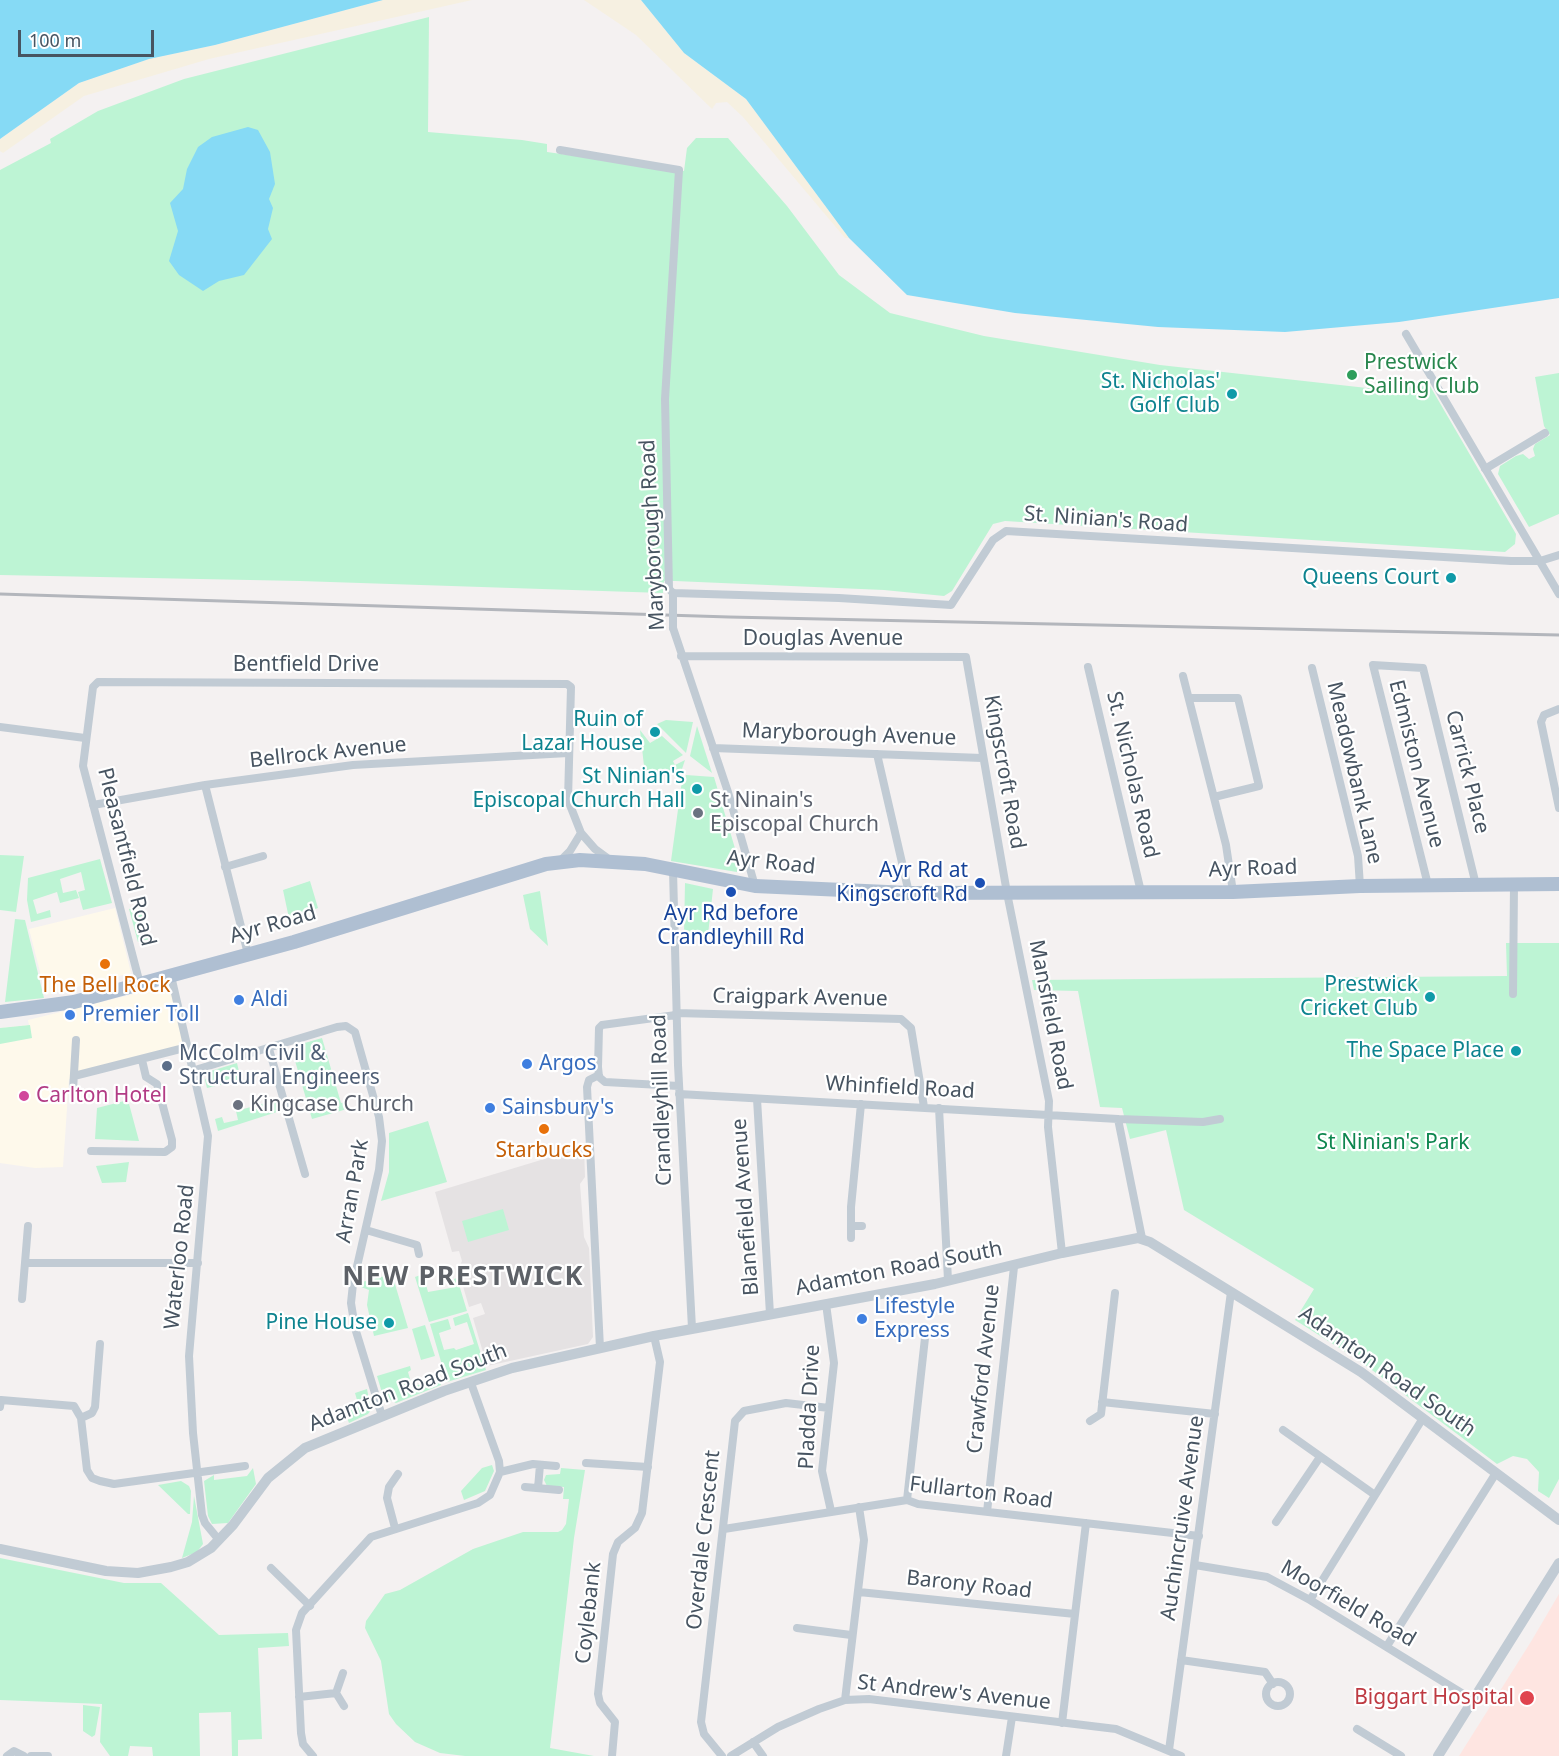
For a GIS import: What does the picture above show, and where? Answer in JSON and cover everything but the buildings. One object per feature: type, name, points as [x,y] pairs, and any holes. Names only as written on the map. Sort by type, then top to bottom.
[{"type":"main road","name":"Ayr Road","points":[[0,1012],[74,1002],[248,954],[560,862],[611,860],[755,886],[909,893],[1233,892],[1360,886],[1559,884]]},
{"type":"street","name":"Maryborough Road","points":[[560,150],[679,170],[665,399],[669,589],[672,592],[673,628],[755,886]]},
{"type":"street","points":[[1406,334],[1559,594]]},
{"type":"street","points":[[1485,469],[1545,433]]},
{"type":"street","name":"St. Ninian's Road","points":[[672,592],[951,605],[993,540],[1006,531],[1540,561]]},
{"type":"street","points":[[1540,561],[1559,555]]},
{"type":"street","name":"Douglas Avenue","points":[[681,656],[966,657]]},
{"type":"street","name":"Kingscroft Road","points":[[966,657],[1007,893]]},
{"type":"street","name":"Edmiston Avenue","points":[[1423,668],[1373,665],[1428,885]]},
{"type":"street","name":"St. Nicholas Road","points":[[1088,667],[1141,892]]},
{"type":"street","name":"Meadowbank Lane","points":[[1312,668],[1358,856],[1360,886]]},
{"type":"street","name":"Carrick Place","points":[[1423,668],[1476,885]]},
{"type":"street","points":[[1183,676],[1226,845],[1233,892]]},
{"type":"street","name":"Bentfield Drive","points":[[85,738],[93,687],[98,682],[567,684],[571,687],[568,753]]},
{"type":"street","points":[[1189,698],[1238,698],[1259,786],[1214,797]]},
{"type":"street","points":[[1559,709],[1544,715],[1541,723],[1559,808]]},
{"type":"street","points":[[0,728],[85,738]]},
{"type":"street","name":"Pleasantfield Road","points":[[85,738],[83,766],[140,984]]},
{"type":"street","name":"Maryborough Avenue","points":[[713,748],[982,758]]},
{"type":"street","points":[[568,753],[568,801],[581,832],[594,849],[611,860]]},
{"type":"street","name":"Bellrock Avenue","points":[[93,805],[205,785],[353,765],[568,753]]},
{"type":"street","points":[[877,754],[909,893]]},
{"type":"street","points":[[205,785],[248,954]]},
{"type":"street","points":[[560,862],[570,851],[581,832]]},
{"type":"street","points":[[225,867],[263,856]]},
{"type":"street","name":"Crandleyhill Road","points":[[673,870],[679,1090],[692,1328]]},
{"type":"street","points":[[1513,994],[1514,884]]},
{"type":"street","name":"Mansfield Road","points":[[1007,893],[1049,1101],[1048,1115],[1062,1253]]},
{"type":"street","name":"Waterloo Road","points":[[171,976],[195,1070],[208,1136],[189,1356],[197,1474],[205,1523],[219,1540]]},
{"type":"street","name":"Craigpark Avenue","points":[[599,1075],[599,1034],[602,1025],[676,1014],[901,1019],[911,1028],[924,1107]]},
{"type":"street","name":"Arran Park","points":[[195,1070],[337,1027],[346,1026],[355,1032],[379,1117],[382,1142],[381,1163],[353,1284],[351,1303],[355,1328],[382,1416]]},
{"type":"street","points":[[73,1090],[76,1040]]},
{"type":"street","points":[[74,1076],[188,1047]]},
{"type":"street","points":[[269,1049],[305,1174]]},
{"type":"street","points":[[92,1151],[165,1152],[172,1147],[157,1084],[146,1077],[142,1060]]},
{"type":"street","points":[[599,1075],[589,1080],[587,1087],[600,1348]]},
{"type":"street","name":"Whinfield Road","points":[[599,1075],[600,1079],[605,1082],[757,1099],[1118,1119],[1203,1122],[1220,1119]]},
{"type":"street","name":"Blanefield Avenue","points":[[757,1099],[770,1314]]},
{"type":"street","points":[[850,1238],[861,1104]]},
{"type":"street","points":[[939,1108],[948,1280]]},
{"type":"street","points":[[1118,1119],[1142,1238]]},
{"type":"street","points":[[22,1299],[28,1226]]},
{"type":"street","points":[[851,1226],[862,1226]]},
{"type":"street","points":[[366,1230],[417,1245],[419,1254]]},
{"type":"street","name":"Adamton Road South","points":[[0,1549],[106,1571],[138,1573],[188,1562],[219,1540],[268,1478],[304,1448],[382,1416],[512,1368],[692,1328],[1014,1267],[1062,1253],[1142,1238],[1361,1372],[1559,1520]]},
{"type":"street","points":[[26,1263],[198,1263]]},
{"type":"street","name":"Crawford Avenue","points":[[987,1512],[1014,1267]]},
{"type":"street","name":"Auchincruive Avenue","points":[[1169,1750],[1232,1292]]},
{"type":"street","points":[[1090,1421],[1101,1414],[1115,1293]]},
{"type":"street","name":"Pladda Drive","points":[[826,1304],[834,1363],[822,1471],[831,1511]]},
{"type":"street","name":"Coylebank","points":[[612,1756],[615,1722],[600,1703],[598,1695],[613,1554],[618,1542],[636,1528],[641,1519],[660,1362],[654,1336]]},
{"type":"street","points":[[907,1500],[925,1338]]},
{"type":"street","points":[[81,1418],[92,1413],[95,1407],[100,1344]]},
{"type":"street","points":[[311,1756],[303,1744],[301,1733],[296,1630],[302,1613],[371,1537],[484,1500],[494,1489],[500,1472],[499,1461],[471,1383]]},
{"type":"street","points":[[0,1402],[74,1406],[81,1418],[87,1470],[92,1478],[114,1485],[245,1466]]},
{"type":"street","points":[[1102,1402],[1215,1414]]},
{"type":"street","name":"Overdale Crescent","points":[[722,1756],[704,1734],[701,1722],[735,1421],[740,1414],[786,1403],[829,1408]]},
{"type":"street","points":[[1310,1600],[1423,1418]]},
{"type":"street","points":[[1283,1430],[1375,1495]]},
{"type":"street","points":[[1276,1522],[1320,1457]]},
{"type":"street","points":[[586,1463],[648,1467]]},
{"type":"street","points":[[500,1472],[540,1465],[556,1466]]},
{"type":"street","points":[[538,1488],[540,1465]]},
{"type":"street","points":[[1387,1646],[1496,1473]]},
{"type":"street","points":[[395,1528],[387,1498],[389,1487],[398,1474]]},
{"type":"street","points":[[525,1487],[559,1490]]},
{"type":"street","name":"Fullarton Road","points":[[724,1528],[907,1500],[987,1512],[1199,1536]]},
{"type":"street","points":[[845,1700],[851,1635],[860,1592],[864,1540],[859,1507]]},
{"type":"street","points":[[1062,1723],[1086,1523]]},
{"type":"street","points":[[1438,1756],[1559,1563]]},
{"type":"street","name":"Moorfield Road","points":[[1195,1565],[1267,1576],[1387,1646],[1473,1700]]},
{"type":"street","points":[[271,1568],[310,1606]]},
{"type":"street","name":"Barony Road","points":[[860,1592],[1075,1614]]},
{"type":"street","points":[[797,1628],[851,1635]]},
{"type":"street","points":[[1182,1660],[1265,1672],[1273,1683]]},
{"type":"street","points":[[336,1693],[343,1674]]},
{"type":"street","points":[[299,1697],[336,1693]]},
{"type":"street","points":[[336,1693],[344,1706]]},
{"type":"street","name":"St Andrew's Avenue","points":[[731,1756],[787,1723],[845,1700],[869,1699],[1116,1729],[1181,1756]]},
{"type":"street","points":[[1006,1756],[1012,1717]]},
{"type":"street","points":[[1357,1729],[1401,1756]]},
{"type":"street","points":[[753,1742],[763,1756]]},
{"type":"street","points":[[7,1756],[14,1751],[24,1756]]},
{"type":"street","points":[[31,1756],[48,1756]]},
{"type":"shaded area","points":[[115,908],[131,973],[46,995],[29,929]]},
{"type":"shaded area","points":[[170,985],[184,1046],[69,1079],[63,1167],[35,1168],[0,1163],[0,1028],[29,1025],[28,1020]]},
{"type":"shaded area","points":[[584,1147],[585,1177],[580,1184],[584,1237],[589,1248],[593,1337],[588,1344],[487,1366],[473,1318],[485,1314],[481,1303],[469,1307],[458,1269],[462,1261],[459,1251],[452,1252],[435,1192]]},
{"type":"shaded area","name":"Biggart Hospital","points":[[1559,1594],[1559,1756],[1459,1756],[1532,1640]]},
{"type":"green space","points":[[429,17],[428,132],[522,140],[547,144],[547,152],[684,171],[687,148],[696,138],[728,138],[787,206],[839,275],[890,313],[984,336],[1160,365],[1367,388],[1430,386],[1516,534],[1515,544],[1505,552],[1005,521],[993,524],[952,591],[944,596],[884,590],[675,581],[664,581],[663,593],[300,581],[0,575],[0,170],[51,143],[50,139],[98,111],[184,79]]},
{"type":"green space","points":[[1559,373],[1559,514],[1529,527],[1498,474],[1500,466],[1516,456],[1523,454],[1529,459],[1535,456],[1533,449],[1535,444],[1550,435],[1544,426],[1535,377]]},
{"type":"green space","points":[[666,720],[693,722],[686,753],[657,724]]},
{"type":"green space","points":[[697,726],[712,773],[690,756]]},
{"type":"green space","points":[[640,730],[650,743],[662,736],[683,755],[673,761],[675,765],[685,760],[681,772],[645,775]]},
{"type":"green space","points":[[686,775],[714,777],[739,862],[737,872],[671,861],[682,780],[685,780]]},
{"type":"green space","points":[[0,855],[24,856],[16,912],[0,910]]},
{"type":"green space","points":[[100,859],[112,903],[83,910],[78,892],[85,890],[81,872],[60,879],[63,893],[76,890],[79,898],[60,903],[57,892],[33,900],[37,914],[50,910],[51,917],[31,922],[27,900],[28,878]]},
{"type":"green space","points":[[310,881],[318,908],[297,916],[290,923],[283,890]]},
{"type":"green space","points":[[685,883],[713,889],[708,935],[684,934]]},
{"type":"green space","points":[[540,891],[548,946],[530,929],[523,895]]},
{"type":"green space","points":[[141,906],[149,939],[138,942],[129,909]]},
{"type":"green space","points":[[15,919],[25,920],[44,998],[5,1002]]},
{"type":"green space","name":"St Ninian's Park","points":[[1506,943],[1559,943],[1559,1479],[1549,1498],[1538,1491],[1539,1472],[1527,1459],[1513,1456],[1497,1464],[1360,1361],[1295,1320],[1314,1289],[1184,1210],[1166,1130],[1130,1139],[1122,1108],[1100,1107],[1078,991],[1034,990],[1032,980],[1507,976]]},
{"type":"green space","points":[[30,1025],[32,1038],[0,1044],[0,1028]]},
{"type":"green space","points":[[322,1038],[341,1103],[345,1102],[347,1109],[312,1119],[291,1047]]},
{"type":"green space","points":[[237,1063],[241,1080],[207,1088],[205,1080],[211,1071]]},
{"type":"green space","points":[[280,1099],[283,1110],[218,1131],[215,1119],[222,1117],[224,1123],[238,1120],[236,1111]]},
{"type":"green space","points":[[128,1100],[139,1141],[95,1139],[97,1108]]},
{"type":"green space","points":[[428,1121],[447,1182],[381,1201],[389,1172],[389,1133]]},
{"type":"green space","points":[[129,1162],[126,1182],[102,1183],[96,1166]]},
{"type":"green space","points":[[503,1209],[509,1230],[468,1242],[462,1221]]},
{"type":"green space","points":[[392,1274],[408,1328],[374,1336],[367,1305],[369,1290],[361,1287],[362,1282]]},
{"type":"green space","points":[[423,1274],[428,1292],[456,1287],[454,1279],[457,1278],[467,1311],[429,1322],[415,1277]]},
{"type":"green space","points":[[468,1313],[486,1370],[447,1382],[430,1324],[448,1319],[451,1329],[439,1333],[444,1350],[454,1348],[456,1350],[474,1344],[467,1322],[455,1326],[453,1318]]},
{"type":"green space","points":[[425,1325],[435,1356],[421,1360],[412,1329]]},
{"type":"green space","points":[[410,1366],[411,1370],[408,1372],[412,1386],[440,1381],[441,1385],[396,1403],[383,1396],[377,1376]]},
{"type":"green space","points":[[367,1389],[371,1410],[368,1414],[349,1423],[345,1412],[359,1407],[355,1393]]},
{"type":"green space","points":[[492,1465],[494,1471],[485,1491],[464,1500],[461,1491],[482,1468]]},
{"type":"green space","points":[[253,1468],[256,1484],[228,1523],[212,1524],[208,1516],[204,1481],[214,1475],[214,1480],[247,1476]]},
{"type":"green space","points":[[561,1468],[585,1470],[574,1538],[550,1748],[594,1756],[465,1756],[440,1753],[415,1742],[389,1714],[381,1661],[365,1628],[366,1621],[385,1594],[400,1590],[473,1549],[523,1532],[562,1530],[566,1524],[569,1499],[563,1499],[564,1487],[547,1486],[544,1480],[546,1475],[560,1474]]},
{"type":"green space","points":[[181,1481],[189,1486],[191,1491],[190,1514],[158,1485]]},
{"type":"green space","points":[[194,1496],[203,1544],[197,1552],[182,1558],[192,1522]]},
{"type":"green space","points":[[0,1558],[124,1583],[161,1583],[219,1635],[288,1633],[289,1646],[258,1648],[262,1739],[238,1740],[238,1756],[232,1756],[231,1712],[199,1713],[200,1756],[153,1756],[152,1747],[130,1746],[128,1756],[110,1756],[100,1742],[102,1704],[0,1700]]},
{"type":"green space","points":[[83,1705],[100,1707],[95,1735],[92,1737],[83,1731]]},
{"type":"sand","points":[[383,0],[472,0],[209,59],[84,96],[3,153],[0,151],[0,139],[79,83],[149,59],[215,45]]},
{"type":"sand","points":[[584,0],[641,0],[684,53],[746,99],[849,238],[845,238],[743,117],[727,102],[716,103],[712,109],[636,35]]},
{"type":"water","points":[[0,0],[383,0],[215,45],[149,59],[79,83],[0,139]]},
{"type":"water","points":[[641,0],[1559,0],[1559,298],[1399,322],[1285,332],[1158,327],[1015,313],[907,295],[849,238],[746,99],[684,53]]},
{"type":"water","points":[[248,127],[258,130],[270,152],[275,184],[269,199],[273,208],[268,229],[272,239],[244,275],[219,281],[203,291],[179,275],[169,261],[178,231],[170,203],[183,189],[187,169],[198,147],[212,137]]},
{"type":"railway","points":[[0,594],[729,617],[1559,635]]},
{"type":"place","name":"Prestwick Sailing Club","points":[[1352,375]]},
{"type":"place","name":"St. Nicholas' Golf Club","points":[[1232,394]]},
{"type":"place","name":"Queens Court","points":[[1451,578]]},
{"type":"place","name":"Ruin of Lazar House","points":[[655,732]]},
{"type":"place","name":"St Ninian's Episcopal Church Hall","points":[[697,789]]},
{"type":"place","name":"St Ninain's Episcopal Church","points":[[698,813]]},
{"type":"place","name":"Ayr Rd at Kingscroft Rd","points":[[980,883]]},
{"type":"place","name":"Ayr Rd before Crandleyhill Rd","points":[[731,892]]},
{"type":"place","name":"The Bell Rock","points":[[105,964]]},
{"type":"place","name":"Prestwick Cricket Club","points":[[1430,997]]},
{"type":"place","name":"Aldi","points":[[239,1000]]},
{"type":"place","name":"Premier Toll","points":[[70,1015]]},
{"type":"place","name":"The Space Place","points":[[1516,1051]]},
{"type":"place","name":"Argos","points":[[527,1064]]},
{"type":"place","name":"McColm Civil & Structural Engineers","points":[[167,1066]]},
{"type":"place","name":"Carlton Hotel","points":[[24,1096]]},
{"type":"place","name":"Kingcase Church","points":[[238,1105]]},
{"type":"place","name":"Sainsbury's","points":[[490,1108]]},
{"type":"place","name":"Starbucks","points":[[544,1129]]},
{"type":"place","name":"Lifestyle Express","points":[[862,1319]]},
{"type":"place","name":"Pine House","points":[[389,1323]]},
{"type":"place","name":"Biggart Hospital","points":[[1527,1698]]},
{"type":"district","name":"NEW PRESTWICK","points":[[463,1277]]}]
